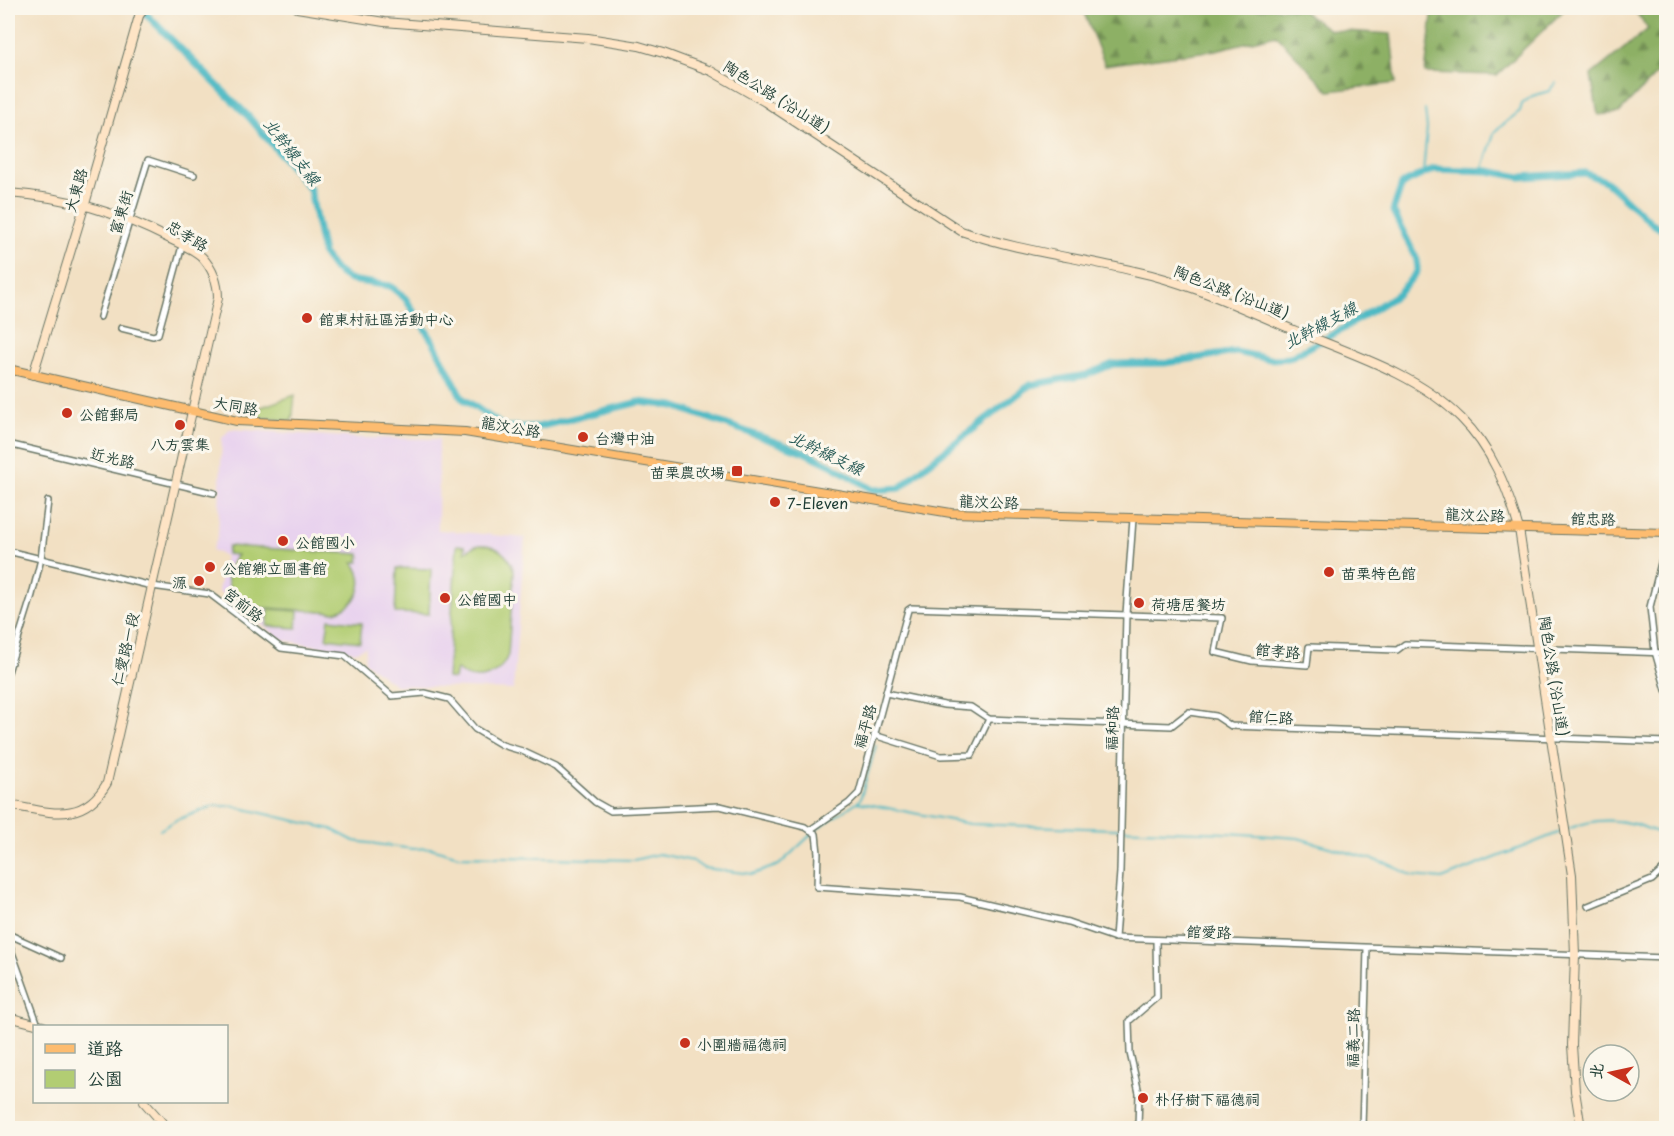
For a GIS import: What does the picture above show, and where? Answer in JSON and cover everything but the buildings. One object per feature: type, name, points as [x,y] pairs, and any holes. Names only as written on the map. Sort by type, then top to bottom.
[{"type":"main road","name":"陶色公路 (沿山道)","points":[[297,8],[384,22],[588,38],[663,52],[711,71],[746,91],[961,231],[1024,250],[1166,279],[1209,294],[1395,373],[1442,401],[1473,431],[1492,458],[1510,496],[1519,529],[1572,875],[1575,955],[1572,1045],[1575,1090],[1581,1128]]},
{"type":"main road","name":"大東路","points":[[33,375],[142,10]]},
{"type":"main road","name":"忠孝路","points":[[8,193],[36,195],[85,204],[130,220],[200,255],[214,274],[218,286],[218,298],[192,410]]},
{"type":"main road","name":"大同路","points":[[8,369],[237,421],[465,432]]},
{"type":"main road","name":"仁愛路一段","points":[[8,805],[74,812],[85,808],[102,792],[107,783],[192,410]]},
{"type":"main road","name":"龍汶公路","points":[[465,432],[951,513],[1519,529]]},
{"type":"main road","name":"館忠路","points":[[1519,529],[1666,533]]},
{"type":"main road","points":[[8,1017],[40,1025]]},
{"type":"main road","points":[[146,1103],[167,1128]]},
{"type":"street","name":"富東街","points":[[100,317],[148,160],[194,176]]},
{"type":"street","points":[[121,328],[153,336],[158,334],[182,246]]},
{"type":"street","name":"近光路","points":[[8,444],[214,493]]},
{"type":"street","points":[[8,669],[32,595],[40,559],[48,501]]},
{"type":"street","name":"福和路","points":[[1115,938],[1120,872],[1126,614],[1134,519]]},
{"type":"street","points":[[1666,543],[1650,607],[1655,652],[1666,690]]},
{"type":"street","name":"宮前路","points":[[8,551],[152,586],[210,594],[281,648],[345,656],[392,696],[424,693],[449,699],[475,729],[502,745],[522,751],[556,767],[595,802],[611,811],[720,806],[810,830]]},
{"type":"street","name":"館孝路","points":[[911,608],[1222,618],[1215,652],[1252,661],[1307,664],[1309,647],[1397,651],[1405,644],[1666,653]]},
{"type":"street","name":"福平路","points":[[810,830],[859,793],[908,610],[911,608]]},
{"type":"street","name":"館仁路","points":[[886,693],[944,705],[971,706],[989,718],[1171,726],[1189,712],[1216,716],[1231,726],[1666,742]]},
{"type":"street","points":[[874,735],[941,756],[972,755],[989,718]]},
{"type":"street","name":"館愛路","points":[[810,830],[816,834],[817,887],[960,897],[1068,922],[1115,938],[1666,958]]},
{"type":"street","points":[[1588,906],[1652,880],[1666,867]]},
{"type":"street","points":[[8,934],[62,958]]},
{"type":"street","points":[[8,941],[40,1025]]},
{"type":"street","points":[[1138,1128],[1139,1093],[1130,1053],[1129,1021],[1157,997],[1156,941]]},
{"type":"street","name":"福義二路","points":[[1362,1128],[1367,948]]},
{"type":"shaded area","points":[[230,429],[358,438],[439,439],[438,530],[525,538],[513,690],[395,685],[365,662],[366,647],[354,652],[282,640],[218,591],[225,556],[212,550],[218,536],[222,438]]},
{"type":"green space","points":[[1052,8],[1298,8],[1330,30],[1391,34],[1396,83],[1329,91],[1276,35],[1216,50],[1105,65],[1084,13]]},
{"type":"green space","points":[[1433,8],[1566,8],[1497,75],[1425,73]]},
{"type":"green space","points":[[1633,8],[1666,8],[1666,34],[1660,39],[1663,67],[1619,113],[1598,115],[1591,75],[1648,29]]},
{"type":"green space","points":[[295,395],[292,421],[247,416],[256,409]]},
{"type":"green space","points":[[457,545],[465,546],[465,552],[480,545],[494,547],[506,556],[514,571],[508,655],[499,669],[486,677],[471,677],[456,669],[454,679],[447,678]]},
{"type":"green space","points":[[228,546],[360,554],[359,562],[353,562],[360,578],[359,592],[350,604],[335,612],[251,607],[236,598],[229,585],[229,570],[237,555],[227,554]]},
{"type":"green space","points":[[397,568],[431,569],[429,614],[395,613]]},
{"type":"green space","points":[[269,609],[298,611],[297,628],[267,626]]},
{"type":"green space","points":[[329,619],[362,623],[360,642],[326,638]]},
{"type":"waterway","name":"北幹線支線","points":[[140,8],[249,117],[310,189],[323,254],[334,269],[350,280],[390,286],[405,298],[434,343],[462,398],[504,427],[538,427],[639,402],[674,406],[804,452],[873,490],[900,488],[1030,385],[1086,375],[1113,364],[1165,363],[1236,352],[1270,359],[1289,358],[1341,330],[1398,294],[1417,272],[1417,260],[1393,211],[1402,184],[1434,169],[1488,171],[1521,177],[1585,173],[1605,181],[1653,224],[1666,232]]},
{"type":"waterway","points":[[1482,171],[1495,131],[1520,111],[1522,104],[1532,96],[1549,91],[1556,82]]},
{"type":"waterway","points":[[1423,174],[1427,128],[1425,110]]},
{"type":"waterway","points":[[857,802],[860,800],[876,745]]},
{"type":"waterway","points":[[160,830],[176,820],[214,806],[232,806],[331,829],[354,841],[413,849],[431,848],[459,856],[634,860],[659,854],[693,861],[703,868],[753,874],[779,865],[818,828],[857,802],[970,824],[1228,833],[1298,838],[1388,864],[1413,876],[1442,879],[1563,831]]},
{"type":"waterway","points":[[1568,829],[1592,822],[1617,821],[1666,835]]},
{"type":"place","name":"館東村社區活動中心","points":[[307,318]]},
{"type":"place","name":"公館郵局","points":[[67,413]]},
{"type":"place","name":"八方雲集","points":[[180,425]]},
{"type":"place","name":"台灣中油","points":[[583,437]]},
{"type":"place","name":"苗栗農改場","points":[[737,471]]},
{"type":"place","name":"7-Eleven","points":[[775,502]]},
{"type":"place","name":"公館國小","points":[[283,541]]},
{"type":"place","name":"公館鄉立圖書館","points":[[210,567]]},
{"type":"place","name":"苗栗特色館","points":[[1329,572]]},
{"type":"place","name":"源","points":[[199,581]]},
{"type":"place","name":"公館國中","points":[[445,598]]},
{"type":"place","name":"荷塘居餐坊","points":[[1139,603]]},
{"type":"place","name":"小圍牆福德祠","points":[[685,1043]]},
{"type":"place","name":"朴仔樹下福德祠","points":[[1143,1098]]}]
